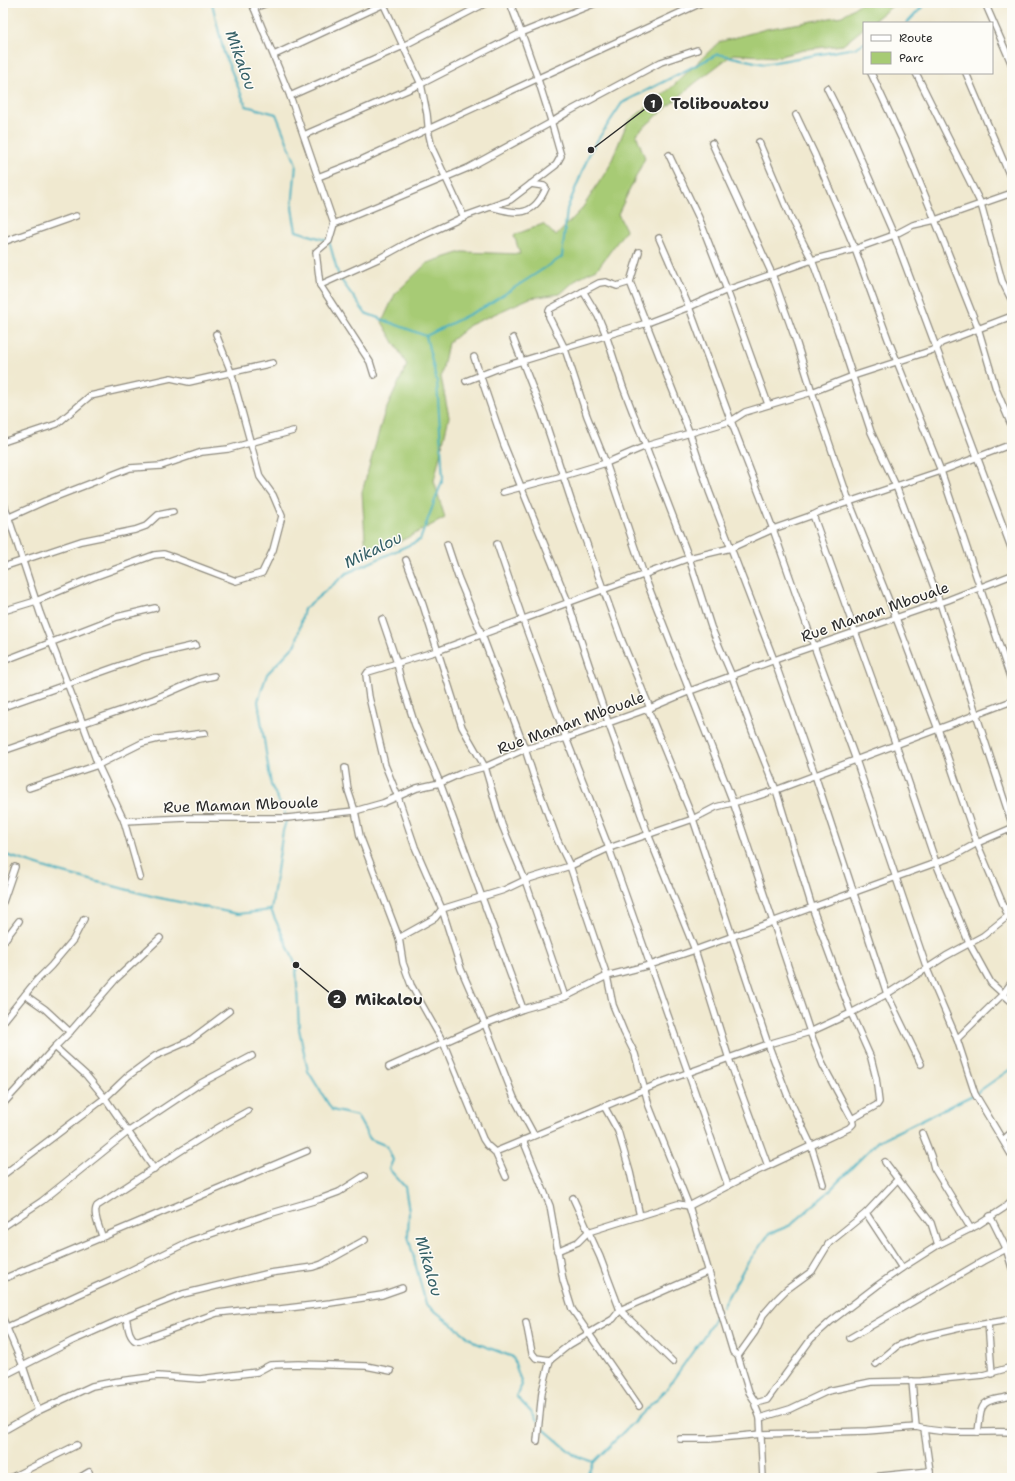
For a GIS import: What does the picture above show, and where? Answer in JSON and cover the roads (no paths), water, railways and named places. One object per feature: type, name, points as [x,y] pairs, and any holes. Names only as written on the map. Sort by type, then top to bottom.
[{"type":"street","points":[[267,3],[253,6],[290,96],[334,224],[329,241],[316,252],[320,285],[370,362],[374,375]]},
{"type":"street","points":[[274,55],[384,3],[421,84],[432,148],[464,217]]},
{"type":"street","points":[[290,96],[403,46],[486,3]]},
{"type":"street","points":[[320,285],[380,258],[409,242],[464,217],[510,200],[556,165],[561,156],[552,122],[538,77],[510,3]]},
{"type":"street","points":[[304,135],[421,84],[522,33],[596,3]]},
{"type":"street","points":[[318,177],[359,161],[701,3]]},
{"type":"street","points":[[985,3],[1012,65]]},
{"type":"street","points":[[334,224],[468,168],[661,62],[697,50]]},
{"type":"street","points":[[871,74],[906,146],[936,220],[978,328],[996,389],[1012,427]]},
{"type":"street","points":[[916,74],[981,204],[1002,281],[1012,302]]},
{"type":"street","points":[[966,74],[1012,181]]},
{"type":"street","points":[[827,88],[849,132],[894,235],[1012,550]]},
{"type":"street","points":[[796,115],[815,155],[855,249],[897,362],[941,471],[1012,683]]},
{"type":"street","points":[[759,142],[792,221],[812,260],[871,432],[896,486],[940,603],[1012,824]]},
{"type":"street","points":[[712,143],[772,274],[850,501],[938,729],[977,843],[1010,917]]},
{"type":"street","points":[[669,155],[699,218],[727,290],[768,404]]},
{"type":"street","points":[[491,207],[512,212],[522,213],[529,211],[542,197],[546,188],[544,186],[531,184]]},
{"type":"street","points":[[466,381],[522,361],[647,323],[690,307],[727,290],[812,260],[855,249],[894,235],[914,225],[936,220],[1012,193]]},
{"type":"street","points":[[3,242],[76,216]]},
{"type":"street","points":[[659,238],[690,307],[731,421],[773,529],[856,760],[927,969],[957,1039],[975,1094],[1012,1156]]},
{"type":"street","points":[[639,252],[630,282],[690,434],[709,491],[774,660],[815,775],[887,994],[921,1064]]},
{"type":"street","points":[[557,1251],[578,1242],[588,1232],[678,1204],[688,1206],[811,1145],[849,1128],[852,1124],[852,1118],[823,1065],[810,1032],[733,802],[644,576],[606,463],[586,416],[565,349],[549,317],[550,309],[599,282],[606,282],[617,286],[630,282]]},
{"type":"street","points":[[583,291],[598,316],[606,335],[624,388],[689,558],[711,627],[732,676],[776,790],[812,907],[852,1013],[871,1058],[879,1100],[877,1105],[852,1118]]},
{"type":"street","points":[[503,492],[522,488],[606,463],[646,446],[731,421],[744,412],[812,392],[853,376],[936,349],[941,343],[1012,316]]},
{"type":"street","points":[[3,611],[36,601],[91,578],[154,555],[164,554],[173,556],[236,581],[262,572],[273,550],[282,516],[273,495],[260,477],[252,442],[231,372],[216,334]]},
{"type":"street","points":[[513,338],[542,412],[563,476],[622,641],[650,708],[649,712],[693,820],[768,1044],[787,1094],[811,1145],[823,1184]]},
{"type":"street","points":[[474,357],[496,424],[568,602],[608,722],[648,834],[695,950],[729,1059],[768,1166]]},
{"type":"street","points":[[3,442],[57,424],[90,396],[172,378],[189,382],[272,363]]},
{"type":"street","points":[[3,520],[45,501],[130,468],[161,466],[202,452],[228,449],[293,430]]},
{"type":"street","points":[[534,1135],[514,1098],[485,1024],[461,969],[442,909],[415,847],[398,797],[385,765],[369,698],[366,676],[368,672],[438,651],[568,602],[644,576],[689,558],[731,548],[773,529],[814,516],[818,512],[941,471],[1012,444]]},
{"type":"street","points":[[3,501],[10,517],[22,560],[51,642],[98,765],[124,821],[140,877]]},
{"type":"street","points":[[3,567],[81,541],[135,530],[146,526],[158,515],[173,512]]},
{"type":"street","points":[[814,516],[854,632],[896,745],[936,863],[969,943],[988,978],[1012,1002]]},
{"type":"street","points":[[447,544],[465,596],[482,635],[525,749],[557,839],[570,866],[607,976],[613,1005],[635,1054],[643,1090],[688,1206],[699,1245],[709,1270],[733,1352],[738,1356],[749,1392],[756,1403],[755,1405],[760,1418],[762,1434],[763,1478]]},
{"type":"street","points":[[498,544],[523,620],[566,738],[609,848],[728,1186]]},
{"type":"street","points":[[406,560],[423,605],[462,726],[485,767],[502,825],[525,880],[565,997]]},
{"type":"street","name":"Rue Maman Mbouale","points":[[124,821],[187,818],[287,818],[355,811],[383,803],[417,788],[440,783],[462,773],[485,767],[525,749],[566,738],[650,708],[690,691],[774,660],[940,603],[1012,575]]},
{"type":"street","points":[[3,661],[117,617],[155,608]]},
{"type":"street","points":[[382,619],[397,663],[400,681],[415,725],[440,783],[523,1010]]},
{"type":"street","points":[[3,707],[144,657],[196,645]]},
{"type":"street","points":[[3,751],[154,699],[200,679],[214,676]]},
{"type":"street","points":[[399,938],[435,918],[442,909],[504,890],[525,880],[570,866],[609,848],[693,820],[716,807],[776,790],[1012,700]]},
{"type":"street","points":[[29,788],[98,765],[142,743],[158,739],[206,733]]},
{"type":"street","points":[[345,768],[348,790],[355,811],[360,836],[399,938],[403,963],[411,986],[443,1042],[483,1139],[495,1152],[506,1177]]},
{"type":"street","points":[[389,1067],[485,1024],[565,997],[607,976],[650,965],[695,950],[936,863],[952,857],[977,843],[1012,828]]},
{"type":"street","points":[[3,902],[15,867]]},
{"type":"street","points":[[495,1152],[688,1072],[729,1059],[768,1044],[810,1032],[852,1013],[887,994],[969,943],[983,936],[1010,917],[1012,910]]},
{"type":"street","points":[[3,1022],[73,940],[84,919]]},
{"type":"street","points":[[3,942],[20,921]]},
{"type":"street","points":[[3,1104],[70,1032],[116,979],[160,938]]},
{"type":"street","points":[[957,1039],[1004,994],[1012,982]]},
{"type":"street","points":[[25,995],[45,1009],[70,1032]]},
{"type":"street","points":[[3,1175],[105,1098],[128,1076],[155,1056],[189,1041],[229,1011]]},
{"type":"street","points":[[55,1047],[86,1075],[105,1098],[154,1169]]},
{"type":"street","points":[[3,1227],[42,1201],[129,1131],[201,1083],[252,1056]]},
{"type":"street","points":[[604,1106],[618,1130],[630,1172],[640,1216]]},
{"type":"street","points":[[102,1236],[95,1209],[154,1169],[226,1123],[248,1111]]},
{"type":"street","points":[[1003,1140],[1012,1132]]},
{"type":"street","points":[[922,1134],[934,1168],[971,1229]]},
{"type":"street","points":[[523,1140],[550,1206],[564,1286],[572,1309],[639,1406]]},
{"type":"street","points":[[3,1279],[50,1260],[102,1236],[307,1151]]},
{"type":"street","points":[[884,1162],[931,1223],[938,1245]]},
{"type":"street","points":[[5,1328],[117,1277],[190,1241],[339,1192],[364,1176]]},
{"type":"street","points":[[738,1356],[755,1332],[763,1314],[786,1290],[812,1271],[829,1243],[866,1213],[898,1179]]},
{"type":"street","points":[[573,1198],[600,1257],[620,1310],[673,1362]]},
{"type":"street","points":[[756,1403],[763,1402],[770,1395],[811,1339],[831,1321],[902,1268],[938,1245],[971,1229],[1004,1208],[1012,1200]]},
{"type":"street","points":[[866,1213],[902,1268]]},
{"type":"street","points":[[990,1216],[1006,1248],[1012,1268]]},
{"type":"street","points":[[3,1376],[72,1341],[183,1294],[270,1273],[313,1267],[322,1264],[365,1240]]},
{"type":"street","points":[[850,1338],[1006,1248],[1012,1246]]},
{"type":"street","points":[[537,1442],[542,1392],[550,1360],[569,1345],[613,1319],[620,1310],[709,1270]]},
{"type":"street","points":[[126,1317],[129,1332],[133,1340],[139,1341],[217,1313],[244,1310],[280,1309],[330,1303],[382,1295],[402,1288]]},
{"type":"street","points":[[876,1364],[897,1346],[917,1338],[1012,1318]]},
{"type":"street","points":[[3,1319],[5,1328],[23,1366],[38,1411]]},
{"type":"street","points":[[526,1322],[532,1353],[536,1358],[550,1360]]},
{"type":"street","points":[[988,1323],[992,1374]]},
{"type":"street","points":[[3,1431],[38,1411],[92,1386],[142,1377],[158,1376],[200,1379],[257,1372],[270,1365],[298,1364],[366,1366],[391,1371]]},
{"type":"street","points":[[760,1418],[790,1409],[828,1391],[871,1382],[912,1381],[992,1374],[1012,1367]]},
{"type":"street","points":[[912,1381],[916,1427]]},
{"type":"street","points":[[978,1432],[981,1407],[989,1400],[1012,1396]]},
{"type":"street","points":[[680,1439],[709,1439],[762,1434],[867,1431],[916,1427],[924,1429],[967,1432],[1012,1432]]},
{"type":"street","points":[[924,1429],[930,1478]]},
{"type":"street","points":[[10,1478],[77,1445]]},
{"type":"street","points":[[862,1478],[930,1471]]},
{"type":"street","points":[[79,1478],[89,1472]]},
{"type":"waterway","name":"Mikalou","points":[[212,3],[224,53],[246,106],[276,114],[296,164],[292,208],[296,231],[329,241],[339,277],[365,313],[426,336]]},
{"type":"waterway","points":[[908,22],[926,3]]},
{"type":"waterway","points":[[426,336],[486,306],[562,257],[567,209],[591,150],[622,103],[718,54],[764,64],[855,48],[863,44]]},
{"type":"waterway","name":"Mikalou","points":[[426,336],[437,382],[443,479],[420,540],[347,573],[304,609],[296,644],[267,674],[258,701],[271,785],[287,818],[283,831],[271,910],[296,965],[299,1029],[308,1071],[332,1110],[357,1116],[370,1139],[387,1146],[393,1160],[389,1169],[405,1187],[409,1211],[408,1236],[426,1304],[476,1343],[513,1357],[522,1385],[516,1396],[532,1413],[537,1421]]},
{"type":"waterway","points":[[3,854],[56,871],[155,897],[238,914],[271,910]]},
{"type":"waterway","points":[[722,1307],[746,1265],[769,1234],[791,1225],[825,1195],[878,1141],[975,1094],[1012,1068]]},
{"type":"waterway","points":[[594,1462],[665,1391],[706,1333],[719,1311]]},
{"type":"waterway","name":"Mikalou","points":[[540,1426],[574,1455],[594,1462],[585,1478]]},
{"type":"place","name":"Tolibouatou","points":[[591,150]]},
{"type":"place","name":"Mikalou","points":[[296,965]]}]
